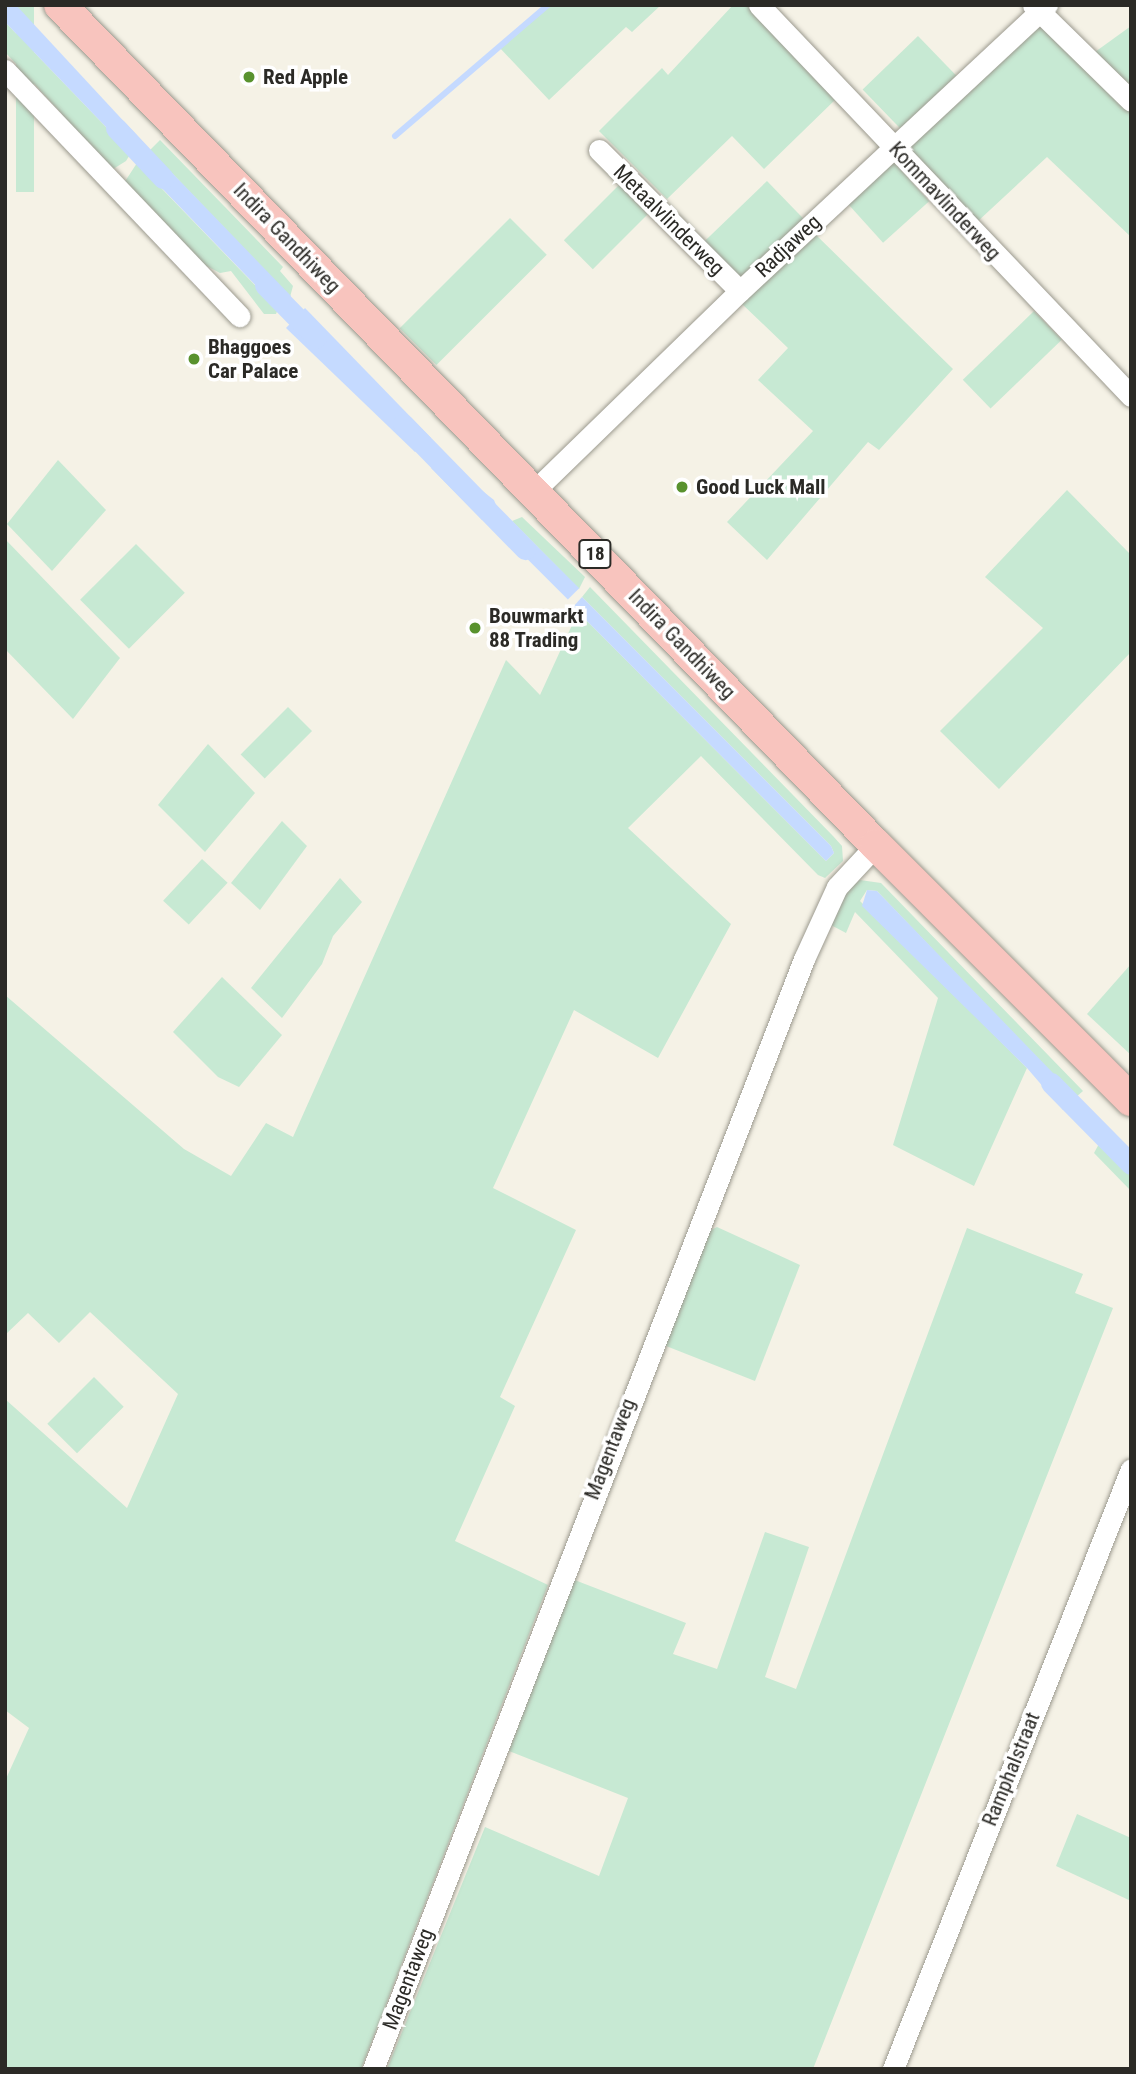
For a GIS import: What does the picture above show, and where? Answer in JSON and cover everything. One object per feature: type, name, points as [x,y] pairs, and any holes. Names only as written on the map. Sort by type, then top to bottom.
[{"type":"main road","name":"Indira Gandhiweg","points":[[60,5],[876,845],[1131,1100]]},
{"type":"street","name":"Kommavlinderweg","points":[[760,5],[1131,396]]},
{"type":"street","name":"Radjaweg","points":[[534,491],[1039,7]]},
{"type":"street","points":[[1039,7],[1131,101]]},
{"type":"street","points":[[5,70],[239,316]]},
{"type":"street","name":"Metaalvlinderweg","points":[[599,150],[740,291]]},
{"type":"street","name":"Magentaweg","points":[[373,2069],[804,959],[837,887],[876,845]]},
{"type":"street","name":"Ramphalstraat","points":[[893,2069],[1131,1469]]},
{"type":"green space","points":[[16,5],[34,5],[34,192],[16,192]]},
{"type":"green space","points":[[548,5],[661,5],[632,32],[626,27],[549,100],[499,47]]},
{"type":"green space","points":[[733,5],[746,5],[837,98],[764,169],[732,136],[667,199],[599,131],[662,68],[668,75]]},
{"type":"green space","points":[[5,22],[131,153],[126,161],[110,171],[80,141],[61,113],[5,52]]},
{"type":"green space","points":[[1039,22],[1131,112],[1131,237],[1047,157],[977,222],[903,148]]},
{"type":"green space","points":[[1131,26],[1131,83],[1129,84],[1095,52]]},
{"type":"green space","points":[[918,36],[957,76],[902,130],[863,89]]},
{"type":"green space","points":[[160,140],[283,267],[280,271],[293,286],[290,297],[150,150]]},
{"type":"green space","points":[[891,159],[929,201],[883,243],[845,200]]},
{"type":"green space","points":[[137,163],[278,309],[276,314],[264,314],[231,271],[220,273],[197,261],[124,183]]},
{"type":"green space","points":[[767,181],[805,221],[741,282],[703,243]]},
{"type":"green space","points":[[619,185],[648,214],[593,269],[564,240]]},
{"type":"green space","points":[[510,218],[547,255],[436,365],[400,328]]},
{"type":"green space","points":[[814,233],[953,369],[879,450],[868,442],[767,560],[727,522],[813,431],[758,380],[788,348],[741,303]]},
{"type":"green space","points":[[1034,311],[1062,340],[991,409],[963,380]]},
{"type":"green space","points":[[58,460],[106,510],[52,571],[7,524]]},
{"type":"green space","points":[[1067,490],[1131,555],[1131,652],[999,789],[940,731],[1043,628],[985,577]]},
{"type":"green space","points":[[522,517],[585,577],[579,589],[512,521]]},
{"type":"green space","points":[[5,539],[120,658],[73,719],[5,649]]},
{"type":"green space","points":[[136,544],[185,593],[129,649],[80,600]]},
{"type":"green space","points":[[590,587],[833,836],[842,846],[843,861],[825,878],[818,875],[701,756],[628,828],[731,924],[658,1058],[574,1010],[493,1188],[576,1230],[500,1397],[515,1406],[455,1541],[548,1585],[361,2069],[5,2069],[5,1781],[29,1728],[5,1710],[5,1399],[127,1508],[178,1394],[90,1312],[59,1343],[28,1313],[5,1335],[5,995],[184,1149],[231,1176],[266,1123],[293,1137],[506,660],[540,695],[578,612],[826,861],[834,853],[831,846],[582,597]]},
{"type":"green space","points":[[288,707],[312,731],[265,778],[241,754]]},
{"type":"green space","points":[[208,744],[255,793],[205,852],[158,805]]},
{"type":"green space","points":[[282,821],[307,846],[260,910],[231,883]]},
{"type":"green space","points":[[202,859],[228,883],[189,925],[163,901]]},
{"type":"green space","points":[[340,878],[362,902],[333,936],[322,964],[282,1018],[251,988]]},
{"type":"green space","points":[[860,880],[881,883],[1083,1091],[1075,1098],[877,891],[867,890],[860,901],[1027,1068],[974,1186],[893,1145],[938,998],[855,912],[846,933],[829,924],[843,893]]},
{"type":"green space","points":[[1131,964],[1131,1055],[1087,1014]]},
{"type":"green space","points":[[222,977],[282,1035],[239,1087],[218,1077],[173,1032]]},
{"type":"green space","points":[[1100,1142],[1131,1176],[1131,1191],[1094,1153]]},
{"type":"green space","points":[[717,1227],[800,1265],[755,1381],[661,1344],[705,1233]]},
{"type":"green space","points":[[967,1228],[1083,1274],[1075,1293],[1113,1308],[813,2069],[387,2069],[485,1827],[599,1876],[628,1798],[509,1751],[572,1579],[686,1623],[673,1654],[717,1669],[765,1532],[809,1547],[765,1677],[796,1689]]},
{"type":"green space","points":[[94,1377],[124,1407],[77,1453],[47,1424]]},
{"type":"green space","points":[[1077,1814],[1131,1838],[1131,1901],[1056,1866]]},
{"type":"water","points":[[5,5],[16,5],[143,142],[131,153],[5,22]]},
{"type":"water","points":[[150,150],[291,296],[278,309],[137,163]]},
{"type":"water","points":[[305,308],[431,438],[415,452],[286,328]]},
{"type":"water","points":[[446,454],[471,482],[494,500],[496,505],[482,520],[431,468]]},
{"type":"water","points":[[512,521],[579,588],[568,599],[501,532]]},
{"type":"water","points":[[582,597],[831,846],[834,853],[826,861],[573,607]]},
{"type":"water","points":[[867,890],[877,891],[1055,1075],[1075,1098],[1063,1110],[1027,1068],[862,906]]},
{"type":"water","points":[[1109,1132],[1131,1153],[1131,1176],[1101,1147],[1100,1142]]},
{"type":"waterway","points":[[395,136],[548,5]]},
{"type":"waterway","points":[[116,128],[163,178]]},
{"type":"waterway","points":[[265,285],[316,337]]},
{"type":"waterway","points":[[403,424],[525,549]]},
{"type":"waterway","points":[[1051,1083],[1131,1164]]},
{"type":"place","name":"Red Apple","points":[[249,77]]},
{"type":"place","name":"Bhaggoes Car Palace","points":[[194,359]]},
{"type":"place","name":"Good Luck Mall","points":[[682,487]]},
{"type":"place","name":"Bouwmarkt 88 Trading","points":[[475,628]]}]
